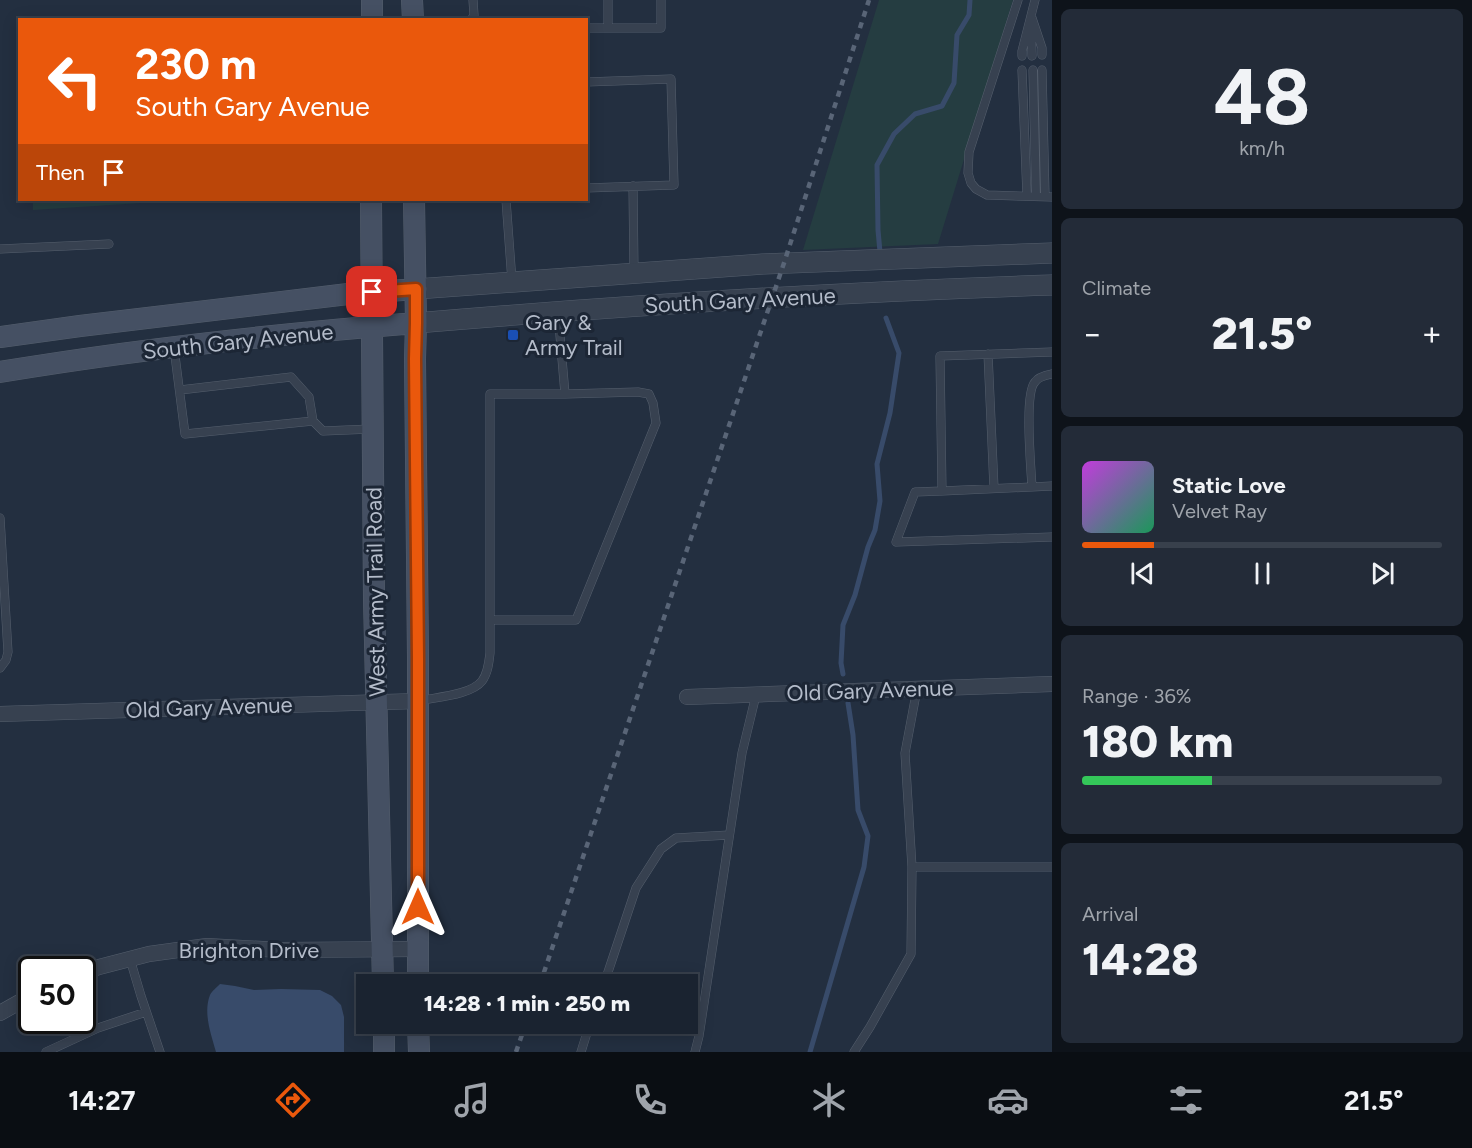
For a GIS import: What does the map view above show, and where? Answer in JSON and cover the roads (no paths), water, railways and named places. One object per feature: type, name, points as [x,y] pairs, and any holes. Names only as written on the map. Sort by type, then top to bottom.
[{"type":"main road","points":[[372,0],[372,18]]},
{"type":"main road","points":[[412,0],[413,18]]},
{"type":"main road","name":"West Army Trail Road","points":[[371,201],[375,600],[383,974]]},
{"type":"main road","name":"West Army Trail Road","points":[[414,201],[418,974]]},
{"type":"main road","name":"South Gary Avenue","points":[[0,337],[372,292],[416,289]]},
{"type":"main road","name":"South Gary Avenue","points":[[0,372],[174,347],[416,323]]},
{"type":"main road","points":[[384,1034],[384,1052]]},
{"type":"main road","points":[[418,1034],[418,1052]]},
{"type":"street","name":"South Gary Avenue","points":[[416,289],[773,263],[1052,253]]},
{"type":"street","name":"South Gary Avenue","points":[[416,323],[772,297],[1052,285]]},
{"type":"street","name":"Old Gary Avenue","points":[[687,698],[1052,684]]},
{"type":"street","name":"Old Gary Avenue","points":[[0,714],[418,701]]},
{"type":"street","name":"Brighton Drive","points":[[96,968],[172,950],[207,946],[281,950],[418,949]]},
{"type":"street","points":[[0,1013],[18,1003]]},
{"type":"lane","points":[[472,18],[473,0]]},
{"type":"lane","points":[[608,0],[608,28]]},
{"type":"lane","points":[[588,28],[661,28],[661,0]]},
{"type":"lane","points":[[1018,0],[969,152],[968,173],[971,183],[987,195],[1049,196],[1042,70]]},
{"type":"lane","points":[[1022,56],[1035,0]]},
{"type":"lane","points":[[1031,17],[1042,48],[1042,55]]},
{"type":"lane","points":[[1031,17],[1032,56]]},
{"type":"lane","points":[[1022,70],[1027,196]]},
{"type":"lane","points":[[1033,70],[1036,196]]},
{"type":"lane","points":[[588,82],[671,79],[674,185],[588,188]]},
{"type":"lane","points":[[633,186],[634,273]]},
{"type":"lane","points":[[506,201],[512,283]]},
{"type":"lane","points":[[0,249],[108,244]]},
{"type":"lane","points":[[558,311],[565,394]]},
{"type":"lane","points":[[174,347],[185,434],[313,421]]},
{"type":"lane","points":[[942,491],[940,356],[1052,352]]},
{"type":"lane","points":[[988,354],[994,488]]},
{"type":"lane","points":[[1032,487],[1029,409],[1031,391],[1035,382],[1052,374]]},
{"type":"lane","points":[[180,390],[291,377],[309,398],[313,421],[323,431],[373,429]]},
{"type":"lane","points":[[418,701],[474,688],[484,679],[488,667],[490,653],[490,620],[490,394],[638,392],[649,394],[656,423],[576,620],[490,620]]},
{"type":"lane","points":[[1052,486],[915,492],[896,542],[1052,537]]},
{"type":"lane","points":[[0,518],[8,652],[0,668]]},
{"type":"lane","points":[[0,652],[7,642]]},
{"type":"lane","points":[[854,1052],[911,954],[912,867],[905,753],[916,689]]},
{"type":"lane","points":[[695,1052],[742,753],[756,695]]},
{"type":"lane","points":[[607,974],[636,888],[661,849],[676,838],[729,835]]},
{"type":"lane","points":[[912,867],[1052,867]]},
{"type":"lane","points":[[130,959],[160,1052]]},
{"type":"lane","points":[[46,1052],[98,1028],[146,1012]]},
{"type":"lane","points":[[581,1052],[587,1034]]},
{"type":"water","points":[[220,984],[254,990],[320,990],[332,996],[341,1005],[344,1017],[344,1052],[216,1052],[208,1024],[207,1009],[210,995]]},
{"type":"waterway","points":[[880,252],[877,165],[894,134],[915,114],[942,106],[954,83],[957,35],[969,15],[970,0]]},
{"type":"waterway","points":[[843,674],[841,663],[843,625],[875,530],[880,501],[877,464],[890,413],[899,353],[886,318]]},
{"type":"waterway","points":[[810,1052],[864,867],[868,836],[858,810],[853,735],[848,703]]},
{"type":"railway","points":[[543,974],[784,263],[869,0]]},
{"type":"railway","points":[[516,1052],[522,1034]]},
{"type":"place","name":"Gary & Army Trail","points":[[513,335]]}]
